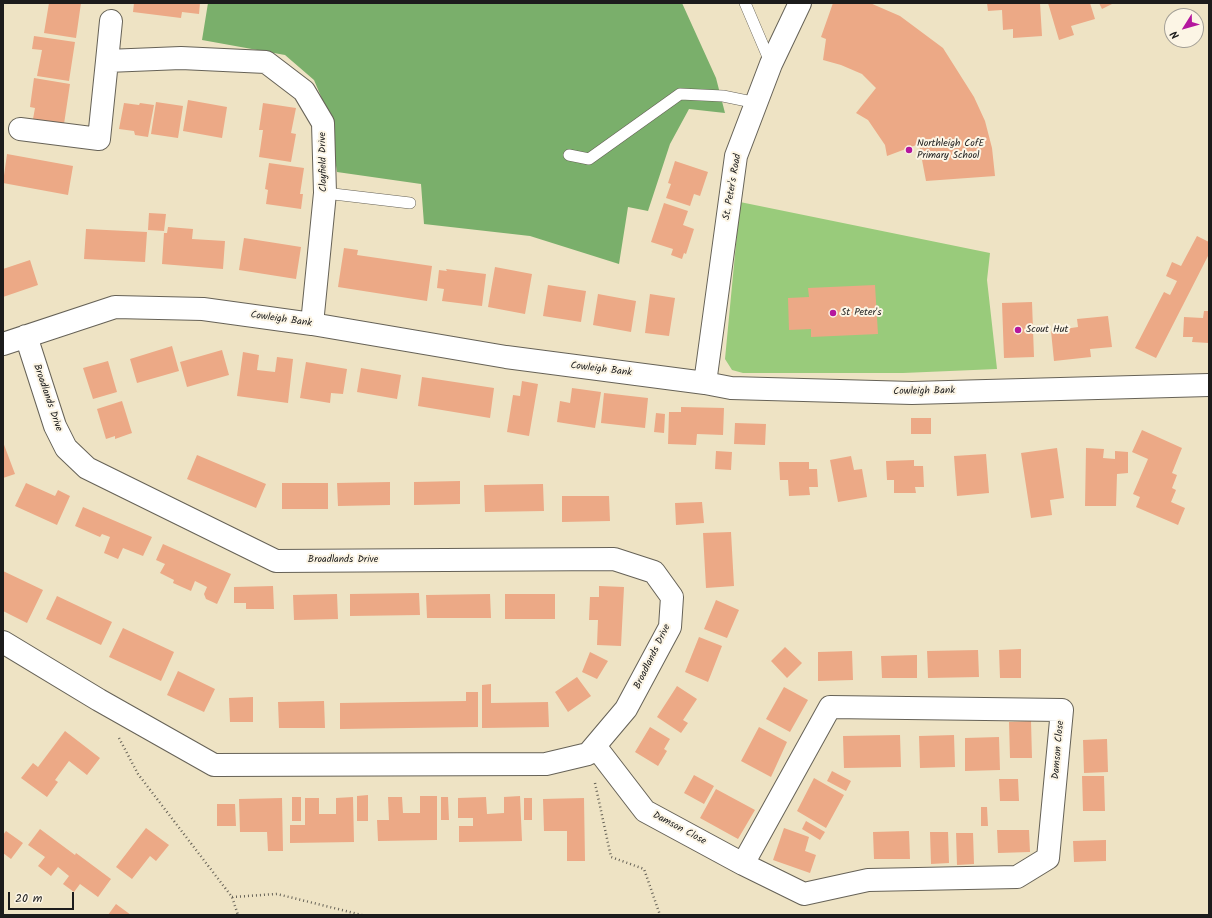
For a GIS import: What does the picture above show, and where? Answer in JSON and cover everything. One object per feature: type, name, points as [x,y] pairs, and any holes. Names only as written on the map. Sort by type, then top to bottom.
[{"type":"street","name":"St. Peter's Road","points":[[705,383],[736,156],[771,64],[800,3]]},
{"type":"street","points":[[20,129],[99,139],[111,21]]},
{"type":"street","name":"Clayfield Drive","points":[[107,61],[181,58],[266,62],[304,91],[323,124],[325,193],[312,324]]},
{"type":"street","name":"Cowleigh Bank","points":[[3,344],[115,307],[203,309],[312,324],[506,358],[705,383],[731,388],[912,393],[1209,384]]},
{"type":"street","name":"Broadlands Drive","points":[[26,336],[55,426],[66,448],[87,468],[276,561],[614,560],[654,572],[672,597],[670,627],[626,709],[592,750]]},
{"type":"street","points":[[3,642],[99,700],[214,765],[546,764],[592,750]]},
{"type":"street","name":"Damson Close","points":[[592,750],[645,811],[743,864],[804,894],[868,880],[1017,877],[1048,858],[1062,710],[830,707],[743,864]]},
{"type":"lane","points":[[745,3],[771,64]]},
{"type":"lane","points":[[569,155],[589,160],[680,94],[724,96],[757,103]]},
{"type":"lane","points":[[325,193],[410,203]]},
{"type":"path","points":[[117,734],[138,774],[232,897],[238,915]]},
{"type":"path","points":[[592,750],[611,857],[644,869],[660,915]]},
{"type":"path","points":[[232,897],[277,894],[340,911],[362,915]]},
{"type":"green space","points":[[208,3],[682,3],[716,78],[725,113],[689,109],[670,144],[648,211],[628,207],[619,264],[530,236],[424,224],[421,184],[337,172],[328,113],[314,80],[285,55],[202,40]]},
{"type":"green space","points":[[740,202],[990,253],[987,280],[997,369],[903,373],[743,373],[732,370],[725,359]]},
{"type":"building","points":[[49,3],[81,3],[76,38],[44,33]]},
{"type":"building","points":[[134,3],[200,3],[199,14],[182,12],[181,18],[133,12]]},
{"type":"building","points":[[833,3],[870,3],[900,16],[943,48],[974,97],[985,121],[992,148],[995,176],[926,181],[919,144],[887,156],[885,145],[868,120],[856,113],[876,88],[862,74],[841,65],[823,60],[826,39],[821,37]]},
{"type":"building","points":[[987,3],[1040,3],[1042,36],[1013,38],[1013,29],[1003,30],[1002,10],[988,11]]},
{"type":"building","points":[[1048,3],[1090,3],[1095,19],[1071,26],[1074,35],[1059,40]]},
{"type":"building","points":[[1099,3],[1114,3],[1102,9]]},
{"type":"building","points":[[34,36],[75,42],[69,81],[37,76],[42,50],[32,49]]},
{"type":"building","points":[[34,78],[70,84],[64,124],[33,119],[35,108],[30,107]]},
{"type":"building","points":[[188,100],[227,107],[222,138],[183,131]]},
{"type":"building","points":[[156,102],[183,106],[178,138],[151,134]]},
{"type":"building","points":[[124,103],[154,105],[148,137],[135,135],[134,131],[119,129]]},
{"type":"building","points":[[263,103],[296,108],[291,133],[296,134],[291,162],[259,157],[263,130],[259,130]]},
{"type":"building","points":[[7,154],[73,166],[68,195],[3,183]]},
{"type":"building","points":[[675,161],[708,172],[700,196],[694,194],[690,206],[666,198],[671,184],[668,183]]},
{"type":"building","points":[[269,163],[304,168],[300,194],[303,194],[301,209],[266,204],[268,190],[265,189]]},
{"type":"building","points":[[664,203],[688,211],[683,225],[694,229],[686,254],[684,253],[682,259],[671,255],[673,249],[651,242]]},
{"type":"building","points":[[149,213],[166,214],[164,231],[148,230]]},
{"type":"building","points":[[168,227],[193,229],[192,239],[225,241],[223,269],[162,264],[164,233],[167,233]]},
{"type":"building","points":[[86,229],[147,232],[145,262],[84,259]]},
{"type":"building","points":[[1197,236],[1209,242],[1209,254],[1156,358],[1135,348],[1164,292],[1170,295],[1177,281],[1166,276],[1172,262],[1181,266]]},
{"type":"building","points":[[244,238],[301,247],[296,279],[239,270]]},
{"type":"building","points":[[344,248],[358,250],[357,255],[432,266],[427,301],[338,287]]},
{"type":"building","points":[[30,260],[38,285],[3,297],[3,269]]},
{"type":"building","points":[[495,267],[532,274],[525,314],[488,307]]},
{"type":"building","points":[[446,269],[486,274],[482,306],[442,301],[444,289],[437,288],[439,270],[447,271]]},
{"type":"building","points":[[548,285],[586,291],[581,322],[543,316]]},
{"type":"building","name":"St Peter's","points":[[875,285],[878,334],[811,337],[811,329],[789,330],[788,298],[809,297],[808,288]]},
{"type":"building","points":[[598,294],[636,301],[631,332],[593,325]]},
{"type":"building","points":[[650,294],[675,298],[669,336],[645,333]]},
{"type":"building","name":"Scout Hut","points":[[1032,302],[1034,357],[1004,358],[1002,303]]},
{"type":"building","points":[[1204,311],[1209,311],[1209,343],[1192,342],[1193,337],[1183,337],[1184,317],[1203,318]]},
{"type":"building","points":[[1108,316],[1112,347],[1090,349],[1091,357],[1054,361],[1051,331],[1078,327],[1077,319]]},
{"type":"building","points":[[172,346],[179,371],[137,383],[130,359]]},
{"type":"building","points":[[222,350],[229,375],[187,387],[180,362]]},
{"type":"building","points":[[243,352],[259,355],[257,370],[275,372],[277,357],[293,359],[288,403],[237,396]]},
{"type":"building","points":[[108,361],[117,392],[93,399],[83,368]]},
{"type":"building","points":[[306,362],[347,369],[343,394],[331,393],[330,403],[300,398]]},
{"type":"building","points":[[361,368],[401,375],[397,399],[357,392]]},
{"type":"building","points":[[422,377],[494,388],[490,418],[418,406]]},
{"type":"building","points":[[522,381],[538,384],[529,436],[507,432],[513,395],[520,396]]},
{"type":"building","points":[[572,388],[601,392],[595,428],[557,422],[560,401],[570,403]]},
{"type":"building","points":[[604,393],[648,398],[645,428],[601,423]]},
{"type":"building","points":[[122,401],[132,433],[115,439],[115,436],[106,439],[97,409]]},
{"type":"building","points":[[681,407],[724,408],[723,435],[697,434],[696,445],[668,444],[669,412],[681,412]]},
{"type":"building","points":[[656,413],[665,414],[664,433],[654,432]]},
{"type":"building","points":[[911,418],[931,418],[931,434],[911,434]]},
{"type":"building","points":[[735,423],[766,424],[765,445],[734,444]]},
{"type":"building","points":[[1142,430],[1182,448],[1172,473],[1177,475],[1172,488],[1176,490],[1171,502],[1185,508],[1178,525],[1136,507],[1140,497],[1133,494],[1148,459],[1132,452]]},
{"type":"building","points":[[3,442],[15,474],[3,478]]},
{"type":"building","points":[[1057,448],[1064,498],[1050,500],[1052,515],[1031,518],[1021,453]]},
{"type":"building","points":[[1086,448],[1104,449],[1103,458],[1115,459],[1115,451],[1128,452],[1128,473],[1117,474],[1116,506],[1085,506]]},
{"type":"building","points":[[716,451],[732,452],[731,470],[715,469]]},
{"type":"building","points":[[986,454],[989,493],[957,496],[954,456]]},
{"type":"building","points":[[197,455],[266,484],[256,508],[187,479]]},
{"type":"building","points":[[851,456],[854,470],[862,469],[867,497],[838,502],[830,460]]},
{"type":"building","points":[[914,460],[914,466],[923,466],[924,487],[915,487],[916,493],[894,493],[894,480],[887,480],[886,461]]},
{"type":"building","points":[[779,462],[809,462],[809,469],[817,469],[818,487],[809,487],[810,495],[789,496],[788,480],[780,480]]},
{"type":"building","points":[[460,481],[460,504],[414,505],[414,482]]},
{"type":"building","points":[[390,482],[390,505],[338,506],[337,483]]},
{"type":"building","points":[[26,483],[55,496],[58,490],[70,496],[57,525],[15,506]]},
{"type":"building","points":[[282,483],[328,483],[328,509],[282,509]]},
{"type":"building","points":[[543,484],[544,511],[485,512],[484,485]]},
{"type":"building","points":[[562,496],[609,496],[610,521],[562,522]]},
{"type":"building","points":[[702,502],[704,523],[676,525],[675,503]]},
{"type":"building","points":[[83,507],[152,537],[143,556],[123,548],[118,559],[104,553],[110,537],[102,534],[100,537],[75,526]]},
{"type":"building","points":[[731,532],[734,586],[706,588],[703,533]]},
{"type":"building","points":[[163,544],[231,574],[217,604],[206,599],[204,594],[207,587],[195,581],[191,591],[173,583],[174,580],[160,573],[165,564],[156,560]]},
{"type":"building","points":[[3,571],[43,590],[27,623],[3,611]]},
{"type":"building","points":[[273,586],[274,609],[246,609],[246,603],[234,603],[234,587]]},
{"type":"building","points":[[599,586],[624,587],[621,646],[597,645],[598,620],[589,620],[590,597],[599,597]]},
{"type":"building","points":[[419,593],[420,615],[350,616],[350,594]]},
{"type":"building","points":[[337,594],[338,619],[294,620],[293,595]]},
{"type":"building","points":[[490,594],[491,618],[427,618],[426,595]]},
{"type":"building","points":[[505,594],[555,594],[555,619],[505,619]]},
{"type":"building","points":[[57,596],[112,622],[101,645],[46,619]]},
{"type":"building","points":[[716,600],[739,610],[727,638],[704,629]]},
{"type":"building","points":[[123,628],[174,652],[161,681],[109,657]]},
{"type":"building","points":[[699,637],[722,646],[708,682],[685,672]]},
{"type":"building","points":[[785,647],[802,663],[787,678],[771,661]]},
{"type":"building","points":[[1021,649],[1021,678],[1000,678],[999,650]]},
{"type":"building","points":[[978,650],[979,677],[928,678],[927,651]]},
{"type":"building","points":[[852,651],[853,680],[818,681],[818,652]]},
{"type":"building","points":[[590,652],[608,661],[597,679],[582,672]]},
{"type":"building","points":[[917,655],[917,678],[882,678],[881,656]]},
{"type":"building","points":[[178,671],[215,689],[204,712],[167,695]]},
{"type":"building","points":[[577,677],[591,696],[568,712],[555,692]]},
{"type":"building","points":[[491,684],[491,703],[548,702],[549,727],[482,728],[482,685]]},
{"type":"building","points":[[677,686],[697,699],[683,720],[688,723],[681,733],[657,717]]},
{"type":"building","points":[[784,687],[808,700],[790,732],[766,719]]},
{"type":"building","points":[[466,692],[478,692],[478,727],[340,729],[340,703],[466,701]]},
{"type":"building","points":[[253,697],[253,722],[230,722],[229,698]]},
{"type":"building","points":[[324,701],[325,728],[279,728],[278,702]]},
{"type":"building","points":[[1031,721],[1032,758],[1010,758],[1009,722]]},
{"type":"building","points":[[650,727],[670,739],[664,749],[667,751],[658,766],[635,752]]},
{"type":"building","points":[[759,727],[787,742],[771,777],[741,761]]},
{"type":"building","points":[[65,731],[100,758],[87,775],[69,761],[55,780],[58,782],[47,797],[21,778],[33,763],[38,767]]},
{"type":"building","points":[[900,735],[901,767],[844,768],[843,736]]},
{"type":"building","points":[[954,735],[955,767],[920,768],[919,736]]},
{"type":"building","points":[[999,737],[1000,770],[965,771],[965,738]]},
{"type":"building","points":[[1107,739],[1108,772],[1084,773],[1083,740]]},
{"type":"building","points":[[832,771],[851,781],[846,791],[827,781]]},
{"type":"building","points":[[694,775],[714,786],[704,804],[684,793]]},
{"type":"building","points":[[1082,776],[1104,776],[1105,811],[1083,811]]},
{"type":"building","points":[[814,778],[844,795],[826,828],[797,811]]},
{"type":"building","points":[[999,779],[1018,779],[1019,801],[1000,801]]},
{"type":"building","points":[[716,789],[755,810],[738,839],[700,818]]},
{"type":"building","points":[[368,795],[368,821],[357,821],[357,796]]},
{"type":"building","points":[[420,796],[437,796],[437,840],[378,841],[377,820],[389,820],[388,797],[402,797],[403,813],[420,813]]},
{"type":"building","points":[[520,796],[522,841],[459,842],[459,826],[473,826],[473,818],[458,818],[458,798],[486,797],[487,814],[504,813],[504,797]]},
{"type":"building","points":[[292,797],[301,797],[301,821],[292,821]]},
{"type":"building","points":[[353,797],[354,842],[290,843],[290,825],[305,825],[305,798],[319,798],[319,814],[336,814],[336,798]]},
{"type":"building","points":[[441,797],[448,797],[449,820],[441,820]]},
{"type":"building","points":[[282,798],[283,851],[268,851],[267,832],[240,832],[239,799]]},
{"type":"building","points":[[524,798],[532,798],[532,820],[524,820]]},
{"type":"building","points":[[584,798],[585,861],[567,861],[567,831],[544,831],[543,799]]},
{"type":"building","points":[[217,804],[235,804],[236,826],[217,826]]},
{"type":"building","points":[[981,807],[987,807],[988,826],[981,826]]},
{"type":"building","points":[[806,821],[825,832],[820,840],[802,829]]},
{"type":"building","points":[[146,828],[169,845],[156,861],[150,856],[132,879],[116,867]]},
{"type":"building","points":[[784,828],[809,837],[805,851],[816,855],[810,873],[773,860]]},
{"type":"building","points":[[40,829],[111,879],[98,897],[80,884],[74,892],[63,884],[69,876],[58,867],[51,876],[38,866],[45,857],[28,845]]},
{"type":"building","points":[[997,830],[1029,830],[1030,852],[998,853]]},
{"type":"building","points":[[6,831],[23,843],[11,859],[3,853],[3,835]]},
{"type":"building","points":[[909,831],[910,859],[874,859],[873,832]]},
{"type":"building","points":[[930,832],[948,832],[949,863],[931,864]]},
{"type":"building","points":[[956,833],[973,833],[974,864],[957,865]]},
{"type":"building","points":[[1106,840],[1106,861],[1074,862],[1073,841]]},
{"type":"building","points":[[116,904],[131,915],[108,915]]},
{"type":"place","name":"Northleigh CofE Primary School","points":[[909,150]]},
{"type":"place","name":"St Peter's","points":[[833,313]]},
{"type":"place","name":"Scout Hut","points":[[1018,330]]}]
